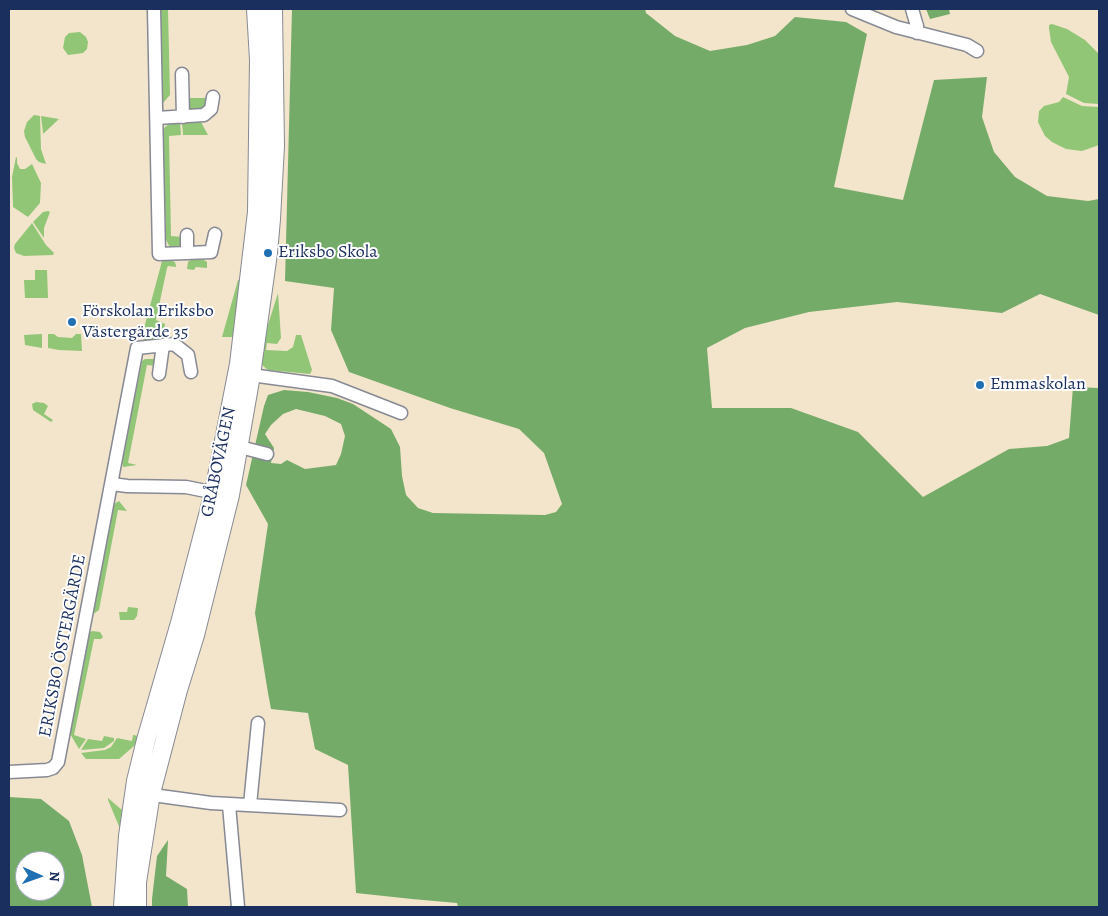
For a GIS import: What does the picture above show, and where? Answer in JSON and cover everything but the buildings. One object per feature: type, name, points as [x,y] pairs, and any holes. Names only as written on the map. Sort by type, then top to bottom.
[{"type":"main road","name":"GRÅBOVÄGEN","points":[[123,907],[128,836],[136,781],[146,740],[182,614],[240,446],[256,212],[259,60],[256,9]]},
{"type":"main road","name":"GRÅBOVÄGEN","points":[[137,907],[137,882],[151,793],[178,690],[195,635],[268,253],[275,146],[273,9]]},
{"type":"street","points":[[154,9],[159,254],[211,252],[215,234]]},
{"type":"street","points":[[852,9],[896,27],[967,45],[977,51]]},
{"type":"street","points":[[912,9],[917,33]]},
{"type":"street","points":[[182,74],[182,117]]},
{"type":"street","points":[[157,118],[204,115],[211,109],[213,97]]},
{"type":"street","points":[[187,235],[187,253]]},
{"type":"street","name":"ERIKSBO ÖSTERGÄRDE","points":[[9,772],[48,770],[53,768],[58,762],[137,348],[174,344],[188,355],[191,372]]},
{"type":"street","points":[[159,374],[163,345]]},
{"type":"street","points":[[245,369],[332,386],[401,413]]},
{"type":"street","points":[[240,446],[267,454]]},
{"type":"street","points":[[112,484],[186,487],[222,494]]},
{"type":"street","points":[[250,805],[258,723]]},
{"type":"street","points":[[136,781],[142,789],[151,793],[229,805],[340,810]]},
{"type":"street","points":[[229,805],[238,907]]},
{"type":"green space","points":[[160,9],[168,9],[170,95],[163,103]]},
{"type":"green space","points":[[292,9],[645,9],[646,13],[675,36],[710,51],[747,45],[775,36],[795,17],[846,22],[867,34],[834,187],[903,200],[934,80],[987,77],[982,117],[994,152],[1015,177],[1047,196],[1088,201],[1099,199],[1099,315],[1040,294],[1002,313],[897,302],[809,312],[745,328],[707,348],[712,408],[791,408],[858,432],[923,497],[1009,449],[1047,446],[1069,438],[1073,387],[1099,388],[1099,907],[458,907],[457,903],[356,893],[348,765],[315,749],[308,713],[271,709],[268,693],[255,613],[268,524],[246,485],[268,395],[284,390],[308,392],[337,398],[353,404],[391,429],[400,447],[402,476],[406,495],[418,508],[433,513],[545,515],[556,512],[562,504],[544,453],[519,429],[450,408],[349,372],[331,330],[334,288],[285,281]],"holes":[[[296,409],[325,416],[341,424],[345,436],[341,454],[336,465],[305,469],[287,460],[281,464],[271,463],[274,448],[265,434],[271,425],[283,414]]]},
{"type":"green space","points":[[926,9],[949,9],[950,14],[930,19]]},
{"type":"green space","points":[[1052,24],[1067,29],[1085,40],[1099,54],[1099,104],[1084,103],[1066,94],[1069,77],[1051,42],[1049,25]]},
{"type":"green space","points":[[80,32],[86,37],[88,42],[87,49],[83,53],[68,55],[63,48],[65,37],[69,33]]},
{"type":"green space","points":[[1063,97],[1082,106],[1099,107],[1099,145],[1082,151],[1066,149],[1045,136],[1038,122],[1039,111],[1044,106],[1059,102]]},
{"type":"green space","points":[[188,98],[208,98],[203,110],[189,111]]},
{"type":"green space","points":[[34,115],[40,116],[41,149],[46,164],[36,159],[25,137],[24,131],[27,122]]},
{"type":"green space","points":[[41,116],[59,119],[43,134]]},
{"type":"green space","points":[[180,122],[181,135],[169,136],[171,236],[183,237],[178,248],[171,249],[166,240],[163,132],[164,128],[170,123]]},
{"type":"green space","points":[[182,122],[201,122],[208,135],[183,135]]},
{"type":"green space","points":[[16,157],[20,169],[25,169],[32,164],[41,183],[40,203],[28,217],[13,207],[12,177]]},
{"type":"green space","points":[[43,212],[50,212],[44,228],[44,238],[33,222]]},
{"type":"green space","points":[[32,223],[46,245],[54,253],[53,255],[24,256],[16,253],[15,244]]},
{"type":"green space","points":[[192,259],[204,260],[207,262],[207,268],[196,267],[194,270],[187,269],[188,262]]},
{"type":"green space","points":[[169,260],[175,262],[176,267],[168,266],[167,268],[156,320],[165,324],[163,337],[161,341],[144,344],[143,332],[162,261]]},
{"type":"green space","points":[[35,270],[47,270],[48,298],[25,298],[24,280],[35,280]]},
{"type":"green space","points":[[238,280],[241,280],[237,337],[222,337]]},
{"type":"green space","points":[[278,293],[281,338],[277,344],[267,343],[266,350],[287,351],[293,347],[296,335],[301,335],[312,370],[310,374],[268,370],[262,365],[267,328]]},
{"type":"green space","points":[[42,334],[42,348],[25,345],[24,335]]},
{"type":"green space","points":[[48,334],[72,338],[76,334],[81,334],[82,351],[48,348]]},
{"type":"green space","points":[[145,359],[155,359],[157,366],[147,365],[128,463],[137,465],[123,467],[122,461],[142,361]]},
{"type":"green space","points":[[36,402],[44,403],[48,406],[44,414],[53,420],[51,422],[33,410],[32,404]]},
{"type":"green space","points":[[119,501],[127,511],[118,510],[99,610],[92,615],[112,509],[114,504]]},
{"type":"green space","points":[[128,607],[138,608],[137,616],[134,620],[120,620],[119,612],[127,612]]},
{"type":"green space","points":[[92,631],[100,632],[103,637],[101,639],[94,639],[74,735],[86,739],[79,749],[69,732],[88,634]]},
{"type":"green space","points":[[133,735],[139,736],[134,746],[119,759],[86,759],[81,753],[105,750],[111,747],[117,738],[132,741]]},
{"type":"green space","points":[[104,736],[114,738],[114,741],[104,748],[81,750],[88,739],[102,741]]},
{"type":"green space","points":[[9,797],[41,799],[69,821],[82,855],[92,907],[9,907]]},
{"type":"green space","points":[[108,798],[122,810],[121,831],[108,800]]},
{"type":"green space","points":[[168,840],[166,876],[187,889],[188,907],[152,907],[157,856]]},
{"type":"place","name":"Eriksbo Skola","points":[[268,253]]},
{"type":"place","name":"Förskolan Eriksbo Västergärde 35","points":[[72,322]]},
{"type":"place","name":"Emmaskolan","points":[[980,385]]}]
